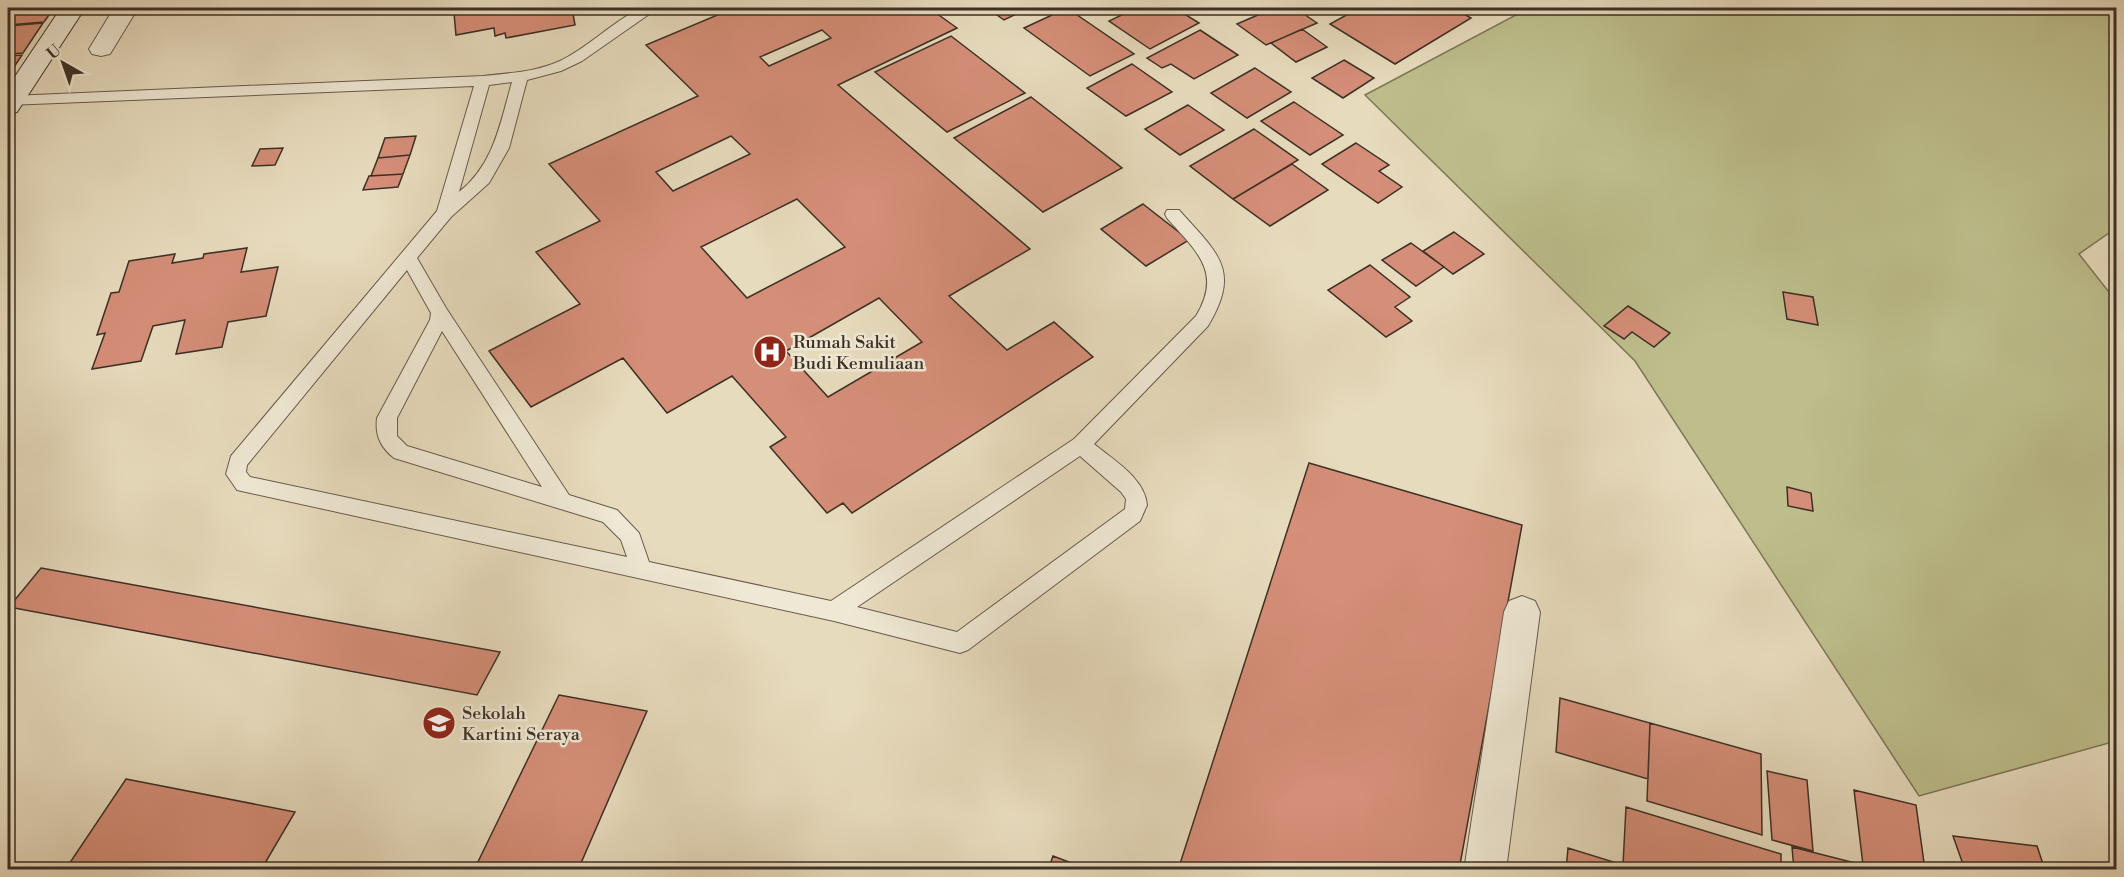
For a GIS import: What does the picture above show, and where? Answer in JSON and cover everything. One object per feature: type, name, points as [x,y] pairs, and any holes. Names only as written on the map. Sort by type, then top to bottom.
[{"type":"street","points":[[9,104],[73,8]]},
{"type":"street","points":[[101,49],[126,8]]},
{"type":"street","points":[[1485,870],[1522,612]]},
{"type":"lane","points":[[9,104],[483,81],[553,69],[567,63],[618,26],[651,8]]},
{"type":"lane","points":[[521,75],[501,148],[481,183],[445,213],[238,462],[236,474],[244,484],[834,611],[960,643],[1129,520],[1134,514],[1136,500],[1131,489],[1081,445]]},
{"type":"lane","points":[[445,213],[483,81]]},
{"type":"lane","points":[[834,611],[1081,445],[1202,321],[1212,306],[1217,289],[1214,262],[1173,214]]},
{"type":"lane","points":[[409,258],[440,313],[562,501]]},
{"type":"lane","points":[[440,313],[440,320],[387,418],[385,432],[389,443],[401,452],[610,516],[626,529],[636,545],[640,570]]},
{"type":"green space","points":[[1529,8],[2102,8],[2116,20],[2116,228],[2079,254],[2116,301],[2116,741],[1919,796],[1635,361],[1365,95]]},
{"type":"building","points":[[8,8],[54,8],[44,22],[8,25]]},
{"type":"building","points":[[481,8],[572,8],[575,25],[506,38],[505,33],[495,36],[494,28],[456,35],[454,13]]},
{"type":"building","name":"Rumah Sakit Budi Kemuliaan","points":[[734,8],[876,8],[885,14],[899,8],[929,8],[957,28],[838,85],[1030,249],[949,296],[1007,350],[1054,322],[1093,357],[852,513],[843,503],[827,513],[770,447],[786,437],[732,376],[667,413],[623,358],[531,407],[489,351],[580,304],[536,252],[600,221],[549,164],[698,96],[646,45]],"holes":[[[822,30],[831,38],[769,66],[760,57]],[[731,136],[750,154],[673,191],[656,172]],[[797,199],[845,247],[747,298],[701,247]],[[879,298],[922,342],[828,397],[786,351]]]},
{"type":"building","points":[[987,8],[1029,8],[1004,20]]},
{"type":"building","points":[[1067,8],[1134,54],[1090,76],[1024,28]]},
{"type":"building","points":[[1136,8],[1175,8],[1199,23],[1150,49],[1109,21]]},
{"type":"building","points":[[1274,8],[1295,8],[1317,23],[1266,45],[1237,24]]},
{"type":"building","points":[[1344,8],[1457,8],[1455,9],[1471,18],[1395,64],[1330,24],[1352,12]]},
{"type":"building","points":[[43,23],[23,53],[8,54],[8,26]]},
{"type":"building","points":[[1302,29],[1327,47],[1296,62],[1271,43]]},
{"type":"building","points":[[1200,30],[1238,55],[1194,79],[1171,64],[1162,68],[1147,58]]},
{"type":"building","points":[[951,36],[1025,93],[947,132],[875,72]]},
{"type":"building","points":[[22,55],[8,76],[8,56]]},
{"type":"building","points":[[1344,60],[1374,78],[1343,98],[1312,78]]},
{"type":"building","points":[[1132,64],[1172,92],[1126,116],[1087,88]]},
{"type":"building","points":[[1255,68],[1291,92],[1247,118],[1211,93]]},
{"type":"building","points":[[1031,97],[1122,168],[1043,212],[954,138]]},
{"type":"building","points":[[1294,102],[1343,135],[1310,155],[1261,121]]},
{"type":"building","points":[[1188,105],[1224,130],[1180,155],[1145,129]]},
{"type":"building","points":[[1254,129],[1298,160],[1233,199],[1190,166]]},
{"type":"building","points":[[416,136],[410,155],[378,158],[385,138]]},
{"type":"building","points":[[1356,143],[1389,165],[1379,171],[1402,187],[1378,203],[1322,164]]},
{"type":"building","points":[[283,148],[275,165],[252,166],[260,149]]},
{"type":"building","points":[[410,155],[403,174],[371,176],[378,158]]},
{"type":"building","points":[[1292,164],[1328,190],[1270,226],[1233,199]]},
{"type":"building","points":[[403,174],[398,187],[363,190],[369,176]]},
{"type":"building","points":[[1143,204],[1189,240],[1146,266],[1101,229]]},
{"type":"building","points":[[1454,232],[1484,254],[1453,274],[1423,251]]},
{"type":"building","points":[[1411,243],[1444,267],[1416,286],[1382,260]]},
{"type":"building","points":[[247,248],[241,272],[278,267],[266,316],[228,322],[222,347],[176,354],[185,320],[153,326],[141,361],[92,369],[105,333],[97,335],[111,293],[119,292],[129,261],[175,254],[172,263],[203,258],[204,254]]},
{"type":"building","points":[[1370,265],[1410,297],[1395,307],[1412,321],[1386,337],[1328,290]]},
{"type":"building","points":[[1783,292],[1813,297],[1818,325],[1787,319]]},
{"type":"building","points":[[1628,306],[1670,333],[1654,347],[1632,332],[1624,339],[1604,326]]},
{"type":"building","points":[[1309,463],[1522,525],[1459,870],[1178,870]]},
{"type":"building","points":[[1787,487],[1811,493],[1813,511],[1788,506]]},
{"type":"building","points":[[41,568],[500,652],[477,695],[9,607]]},
{"type":"building","points":[[559,695],[647,711],[578,870],[474,870]]},
{"type":"building","points":[[1560,698],[1650,723],[1648,779],[1556,752]]},
{"type":"building","points":[[1650,723],[1761,754],[1762,835],[1647,801]]},
{"type":"building","points":[[1767,771],[1807,780],[1813,851],[1772,840]]},
{"type":"building","points":[[126,779],[295,812],[261,870],[65,870]]},
{"type":"building","points":[[1854,790],[1916,805],[1925,870],[1794,870],[1792,847],[1863,865]]},
{"type":"building","points":[[1626,807],[1781,854],[1781,870],[1566,870],[1568,848],[1623,865]]},
{"type":"building","points":[[1953,836],[2037,846],[2045,870],[1965,870]]},
{"type":"building","points":[[1053,856],[1090,870],[1048,870]]},
{"type":"place","name":"Rumah Sakit Budi Kemuliaan","points":[[770,352]]},
{"type":"place","name":"Sekolah Kartini Seraya","points":[[439,723]]}]
